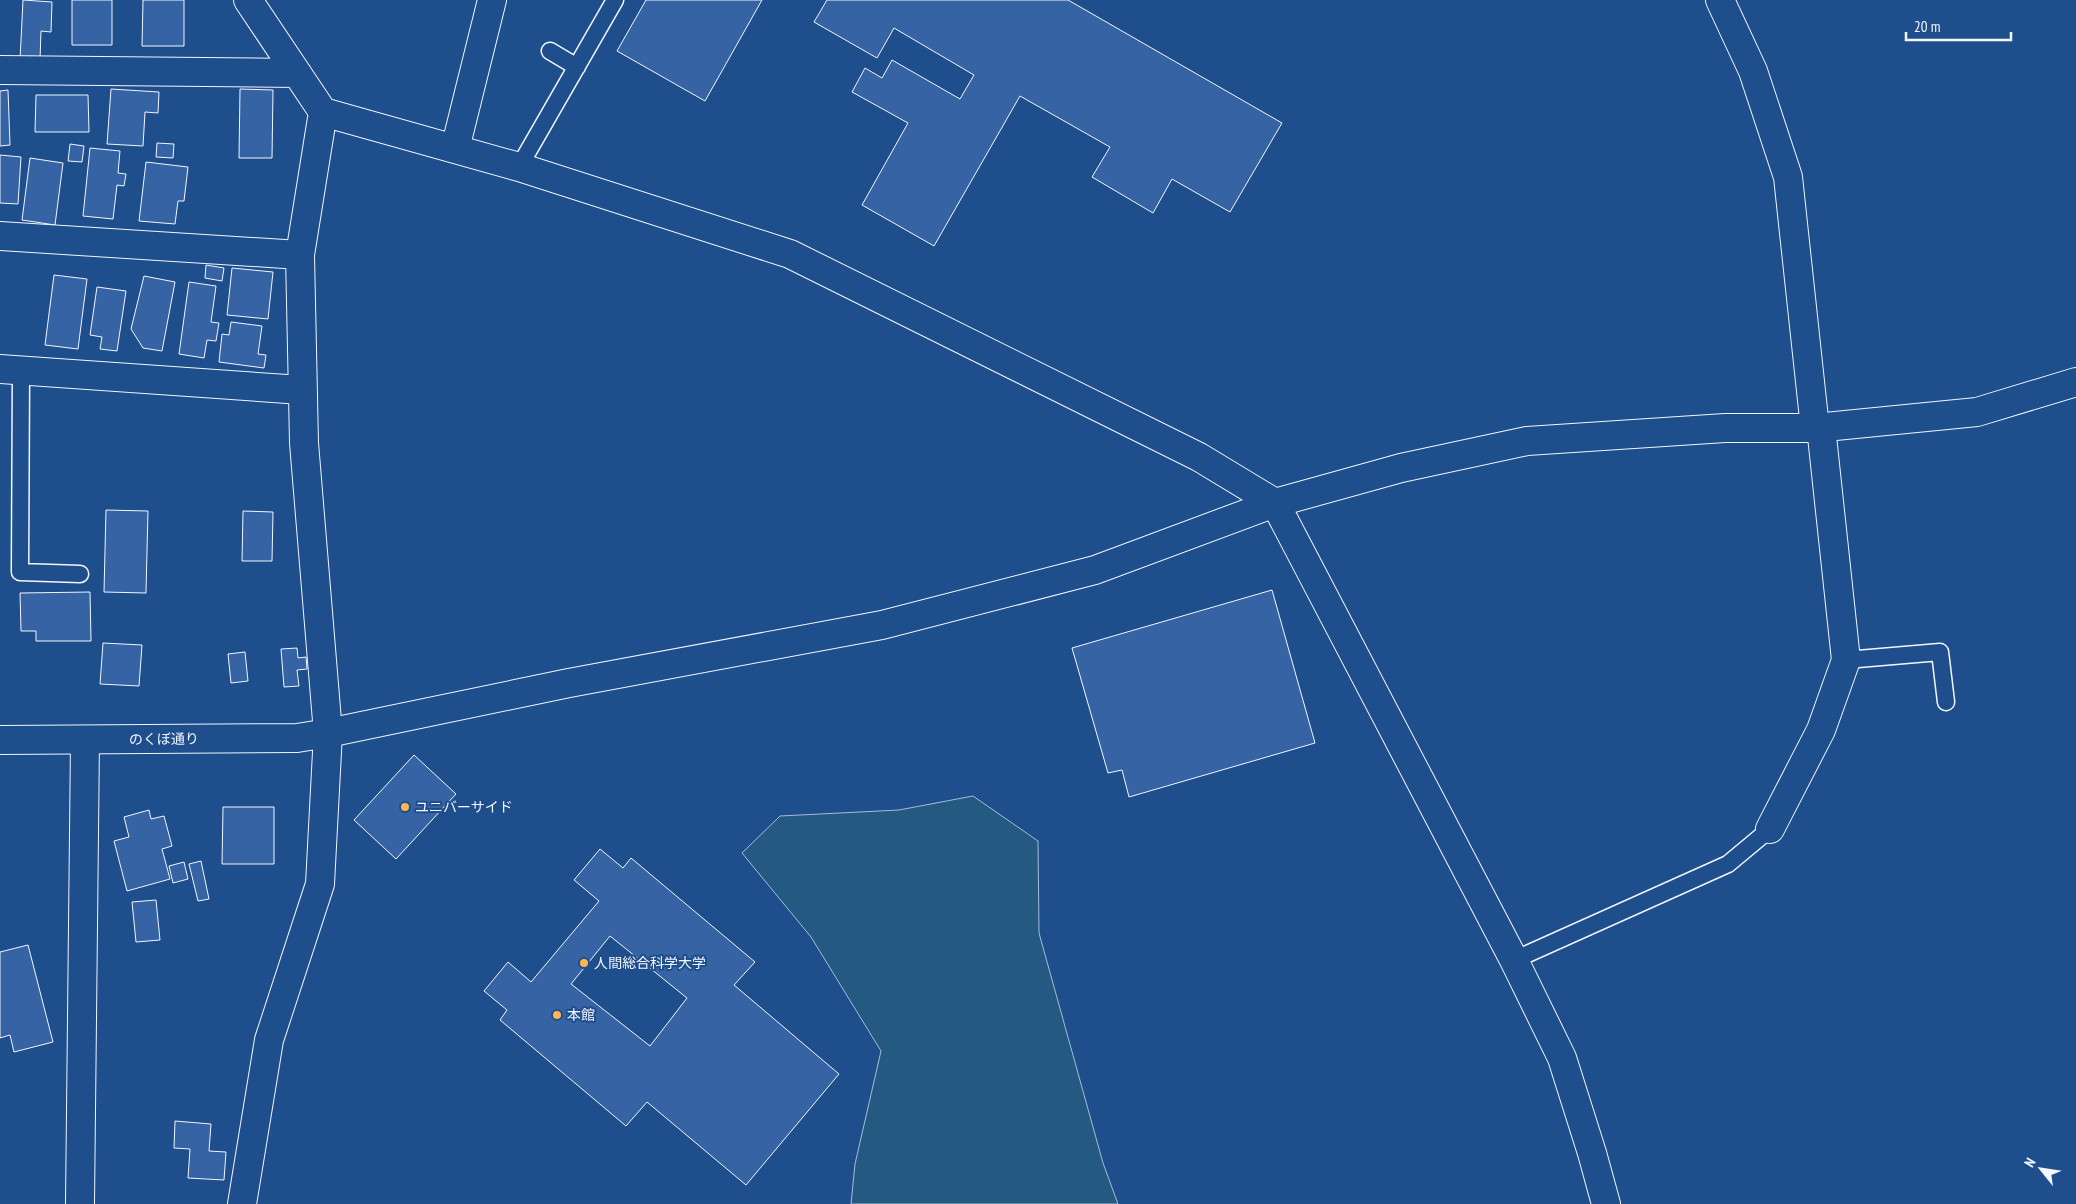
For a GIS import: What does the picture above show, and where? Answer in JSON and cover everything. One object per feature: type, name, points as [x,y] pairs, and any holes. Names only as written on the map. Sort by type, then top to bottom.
[{"type":"street","points":[[248,0],[323,112],[519,167],[790,254],[1199,457],[1275,503],[1514,960],[1562,1058],[1606,1204]]},
{"type":"street","points":[[454,149],[492,0]]},
{"type":"street","points":[[1720,0],[1753,71],[1788,177],[1846,660],[1821,730],[1770,829]]},
{"type":"street","points":[[0,70],[297,73]]},
{"type":"street","points":[[242,1204],[270,1040],[320,884],[328,733],[304,443],[300,254],[323,112]]},
{"type":"street","points":[[0,236],[300,254]]},
{"type":"street","points":[[10,370],[302,390]]},
{"type":"street","name":"のくぼ通り","points":[[0,740],[298,738],[328,733],[569,683],[882,624],[1095,570],[1275,503],[1401,468],[1526,441],[1725,428],[1818,428],[1977,412],[2076,382]]},
{"type":"street","points":[[80,1204],[84,740]]},
{"type":"lane","points":[[519,167],[615,0]]},
{"type":"lane","points":[[550,51],[577,66]]},
{"type":"lane","points":[[10,370],[20,572],[80,574]]},
{"type":"lane","points":[[1846,660],[1940,652],[1946,702]]},
{"type":"lane","points":[[1514,960],[1728,864],[1770,829]]},
{"type":"shaded area","points":[[973,796],[1038,841],[1039,933],[1103,1163],[1118,1204],[851,1204],[855,1164],[881,1051],[811,937],[742,853],[780,816],[899,810]]},
{"type":"building","points":[[23,0],[52,2],[51,32],[41,31],[40,60],[20,60]]},
{"type":"building","points":[[72,0],[112,0],[112,45],[72,45]]},
{"type":"building","points":[[143,0],[184,0],[184,46],[142,46]]},
{"type":"building","points":[[646,0],[762,0],[705,101],[617,51]]},
{"type":"building","points":[[827,0],[1068,0],[1282,123],[1230,212],[1172,179],[1153,213],[1092,177],[1110,147],[1020,96],[934,246],[862,205],[908,123],[852,92],[865,68],[882,78],[892,60],[960,99],[974,75],[894,28],[877,58],[814,22]]},
{"type":"building","points":[[111,89],[159,92],[158,113],[145,112],[143,146],[107,144]]},
{"type":"building","points":[[240,89],[273,90],[272,158],[239,158]]},
{"type":"building","points":[[8,90],[10,145],[0,146],[0,91]]},
{"type":"building","points":[[36,95],[88,95],[89,132],[35,132]]},
{"type":"building","points":[[157,143],[174,144],[173,158],[156,157]]},
{"type":"building","points":[[70,144],[84,146],[82,162],[68,161]]},
{"type":"building","points":[[90,148],[120,151],[118,173],[126,174],[124,186],[117,185],[113,219],[83,216]]},
{"type":"building","points":[[0,155],[21,157],[18,204],[0,203]]},
{"type":"building","points":[[30,158],[63,163],[55,225],[22,220]]},
{"type":"building","points":[[146,162],[188,167],[184,201],[178,201],[175,224],[139,221]]},
{"type":"building","points":[[206,265],[224,268],[222,281],[205,278]]},
{"type":"building","points":[[232,268],[273,272],[268,319],[227,315]]},
{"type":"building","points":[[54,275],[87,279],[78,349],[45,345]]},
{"type":"building","points":[[144,276],[175,282],[162,351],[143,348],[131,329]]},
{"type":"building","points":[[189,282],[216,286],[211,322],[219,323],[216,341],[207,340],[204,358],[179,354]]},
{"type":"building","points":[[97,287],[126,291],[117,351],[100,349],[102,337],[90,335]]},
{"type":"building","points":[[231,322],[262,326],[258,354],[266,355],[264,368],[219,362],[222,334],[229,335]]},
{"type":"building","points":[[106,510],[148,511],[146,593],[104,592]]},
{"type":"building","points":[[243,511],[273,512],[272,561],[242,561]]},
{"type":"building","points":[[1272,590],[1315,743],[1129,797],[1122,770],[1108,773],[1072,648]]},
{"type":"building","points":[[90,592],[91,641],[36,641],[36,631],[21,631],[20,593]]},
{"type":"building","points":[[103,643],[142,645],[139,686],[100,684]]},
{"type":"building","points":[[297,648],[298,658],[306,657],[307,669],[297,670],[299,686],[284,687],[281,649]]},
{"type":"building","points":[[245,652],[248,681],[231,683],[228,654]]},
{"type":"building","name":"ユニバーサイド","points":[[414,755],[456,794],[396,859],[354,820]]},
{"type":"building","points":[[223,807],[274,807],[274,864],[222,864]]},
{"type":"building","points":[[149,810],[151,819],[164,816],[172,846],[162,849],[170,879],[127,891],[114,841],[129,837],[124,817]]},
{"type":"building","name":"本館","points":[[600,849],[623,868],[631,858],[755,962],[734,985],[839,1074],[746,1185],[647,1102],[626,1126],[500,1020],[507,1010],[484,991],[508,962],[531,982],[599,901],[574,880]],"holes":[[[610,936],[687,998],[650,1046],[571,984]]]},
{"type":"building","points":[[201,861],[209,899],[198,901],[189,864]]},
{"type":"building","points":[[184,862],[188,879],[173,883],[169,866]]},
{"type":"building","points":[[156,900],[160,940],[136,942],[132,902]]},
{"type":"building","points":[[28,945],[53,1042],[14,1052],[10,1035],[0,1038],[0,952]]},
{"type":"building","points":[[175,1121],[211,1124],[209,1151],[226,1152],[224,1180],[188,1178],[190,1149],[174,1148]]},
{"type":"place","name":"ユニバーサイド","points":[[405,807]]},
{"type":"place","name":"人間総合科学大学","points":[[584,963]]},
{"type":"place","name":"本館","points":[[557,1015]]}]
